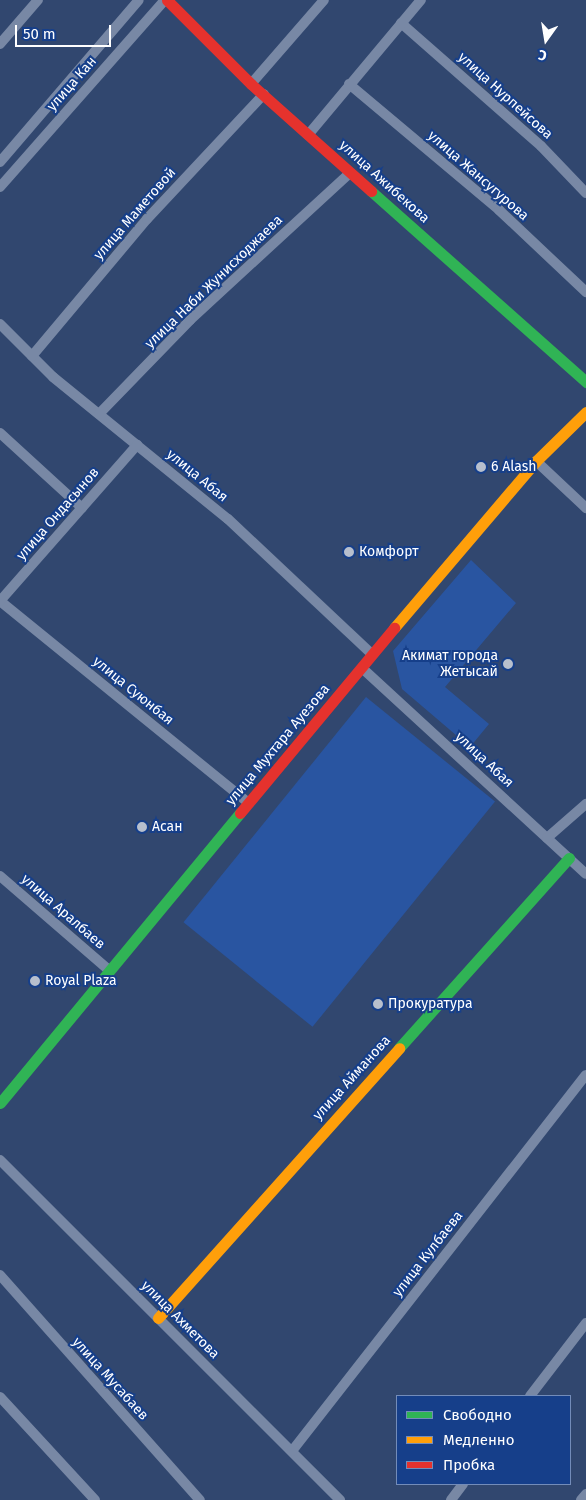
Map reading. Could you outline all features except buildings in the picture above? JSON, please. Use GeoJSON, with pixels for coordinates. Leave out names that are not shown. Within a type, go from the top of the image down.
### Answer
{"type":"FeatureCollection","features":[{"type":"Feature","properties":{"kind":"street"},"geometry":{"type":"LineString","coordinates":[[0,44],[38,0]]}},
{"type":"Feature","properties":{"kind":"street","name":"улица Кан"},"geometry":{"type":"LineString","coordinates":[[0,162],[140,0]]}},
{"type":"Feature","properties":{"kind":"street","name":"улица Кан"},"geometry":{"type":"LineString","coordinates":[[0,187],[166,0]]}},
{"type":"Feature","properties":{"kind":"street","name":"улица Ажибекова"},"geometry":{"type":"LineString","coordinates":[[166,0],[251,84],[586,382]]}},
{"type":"Feature","properties":{"kind":"street"},"geometry":{"type":"LineString","coordinates":[[251,84],[324,0]]}},
{"type":"Feature","properties":{"kind":"street"},"geometry":{"type":"LineString","coordinates":[[308,134],[348,84],[421,0]]}},
{"type":"Feature","properties":{"kind":"street","name":"улица Нурпейсова"},"geometry":{"type":"LineString","coordinates":[[402,23],[541,146],[586,193]]}},
{"type":"Feature","properties":{"kind":"street","name":"улица Жансугурова"},"geometry":{"type":"LineString","coordinates":[[348,84],[499,210],[586,292]]}},
{"type":"Feature","properties":{"kind":"street","name":"улица Маметовой"},"geometry":{"type":"LineString","coordinates":[[32,356],[147,219],[264,94]]}},
{"type":"Feature","properties":{"kind":"street","name":"улица Наби Жунисходжаева"},"geometry":{"type":"LineString","coordinates":[[99,414],[190,320],[350,173]]}},
{"type":"Feature","properties":{"kind":"street","name":"улица Абая"},"geometry":{"type":"LineString","coordinates":[[0,324],[53,377],[228,519],[372,654]]}},
{"type":"Feature","properties":{"kind":"street","name":"улица Мухтара Ауезова"},"geometry":{"type":"LineString","coordinates":[[0,1103],[372,654],[536,461],[586,412]]}},
{"type":"Feature","properties":{"kind":"street"},"geometry":{"type":"LineString","coordinates":[[0,433],[82,508]]}},
{"type":"Feature","properties":{"kind":"street","name":"улица Ондасынов"},"geometry":{"type":"LineString","coordinates":[[0,601],[136,445]]}},
{"type":"Feature","properties":{"kind":"street"},"geometry":{"type":"LineString","coordinates":[[536,461],[586,508]]}},
{"type":"Feature","properties":{"kind":"street","name":"улица Суюнбая"},"geometry":{"type":"LineString","coordinates":[[0,601],[248,803]]}},
{"type":"Feature","properties":{"kind":"street","name":"улица Абая"},"geometry":{"type":"LineString","coordinates":[[362,668],[586,874]]}},
{"type":"Feature","properties":{"kind":"street"},"geometry":{"type":"LineString","coordinates":[[547,838],[586,804]]}},
{"type":"Feature","properties":{"kind":"street","name":"улица Айманова"},"geometry":{"type":"LineString","coordinates":[[158,1318],[569,858]]}},
{"type":"Feature","properties":{"kind":"street","name":"улица Аралбаев"},"geometry":{"type":"LineString","coordinates":[[0,876],[109,970]]}},
{"type":"Feature","properties":{"kind":"street","name":"улица Кулбаева"},"geometry":{"type":"LineString","coordinates":[[292,1451],[586,1075]]}},
{"type":"Feature","properties":{"kind":"street","name":"улица Ахметова"},"geometry":{"type":"LineString","coordinates":[[0,1160],[340,1500]]}},
{"type":"Feature","properties":{"kind":"street","name":"улица Мусабаев"},"geometry":{"type":"LineString","coordinates":[[0,1275],[200,1500]]}},
{"type":"Feature","properties":{"kind":"street"},"geometry":{"type":"LineString","coordinates":[[531,1395],[586,1323]]}},
{"type":"Feature","properties":{"kind":"street"},"geometry":{"type":"LineString","coordinates":[[0,1397],[94,1500]]}},
{"type":"Feature","properties":{"kind":"street"},"geometry":{"type":"LineString","coordinates":[[451,1500],[462,1485]]}},
{"type":"Feature","properties":{"kind":"street"},"geometry":{"type":"LineString","coordinates":[[581,1500],[586,1494]]}},
{"type":"Feature","properties":{"kind":"shaded area"},"geometry":{"type":"Polygon","coordinates":[[[471,560],[516,603],[445,687],[489,724],[470,747],[402,689],[393,651],[471,560]]]}},
{"type":"Feature","properties":{"kind":"shaded area"},"geometry":{"type":"Polygon","coordinates":[[[366,697],[495,801],[313,1027],[183,922],[366,697]]]}},
{"type":"Feature","properties":{"kind":"traffic: fast"},"geometry":{"type":"LineString","coordinates":[[371,191],[586,382]]}},
{"type":"Feature","properties":{"kind":"traffic: fast"},"geometry":{"type":"LineString","coordinates":[[0,1103],[240,813]]}},
{"type":"Feature","properties":{"kind":"traffic: fast"},"geometry":{"type":"LineString","coordinates":[[399,1048],[569,858]]}},
{"type":"Feature","properties":{"kind":"traffic: slow"},"geometry":{"type":"LineString","coordinates":[[394,628],[536,461],[586,412]]}},
{"type":"Feature","properties":{"kind":"traffic: slow"},"geometry":{"type":"LineString","coordinates":[[158,1318],[399,1048]]}},
{"type":"Feature","properties":{"kind":"traffic: jam"},"geometry":{"type":"LineString","coordinates":[[167,0],[251,84],[371,191]]}},
{"type":"Feature","properties":{"kind":"traffic: jam"},"geometry":{"type":"LineString","coordinates":[[240,813],[394,628]]}},
{"type":"Feature","properties":{"kind":"place","name":"6 Alash"},"geometry":{"type":"Point","coordinates":[481,467]}},
{"type":"Feature","properties":{"kind":"place","name":"Комфорт"},"geometry":{"type":"Point","coordinates":[349,552]}},
{"type":"Feature","properties":{"kind":"place","name":"Акимат города Жетысай"},"geometry":{"type":"Point","coordinates":[508,664]}},
{"type":"Feature","properties":{"kind":"place","name":"Асан"},"geometry":{"type":"Point","coordinates":[142,827]}},
{"type":"Feature","properties":{"kind":"place","name":"Royal Plaza"},"geometry":{"type":"Point","coordinates":[35,981]}},
{"type":"Feature","properties":{"kind":"place","name":"Прокуратура"},"geometry":{"type":"Point","coordinates":[378,1004]}}]}
